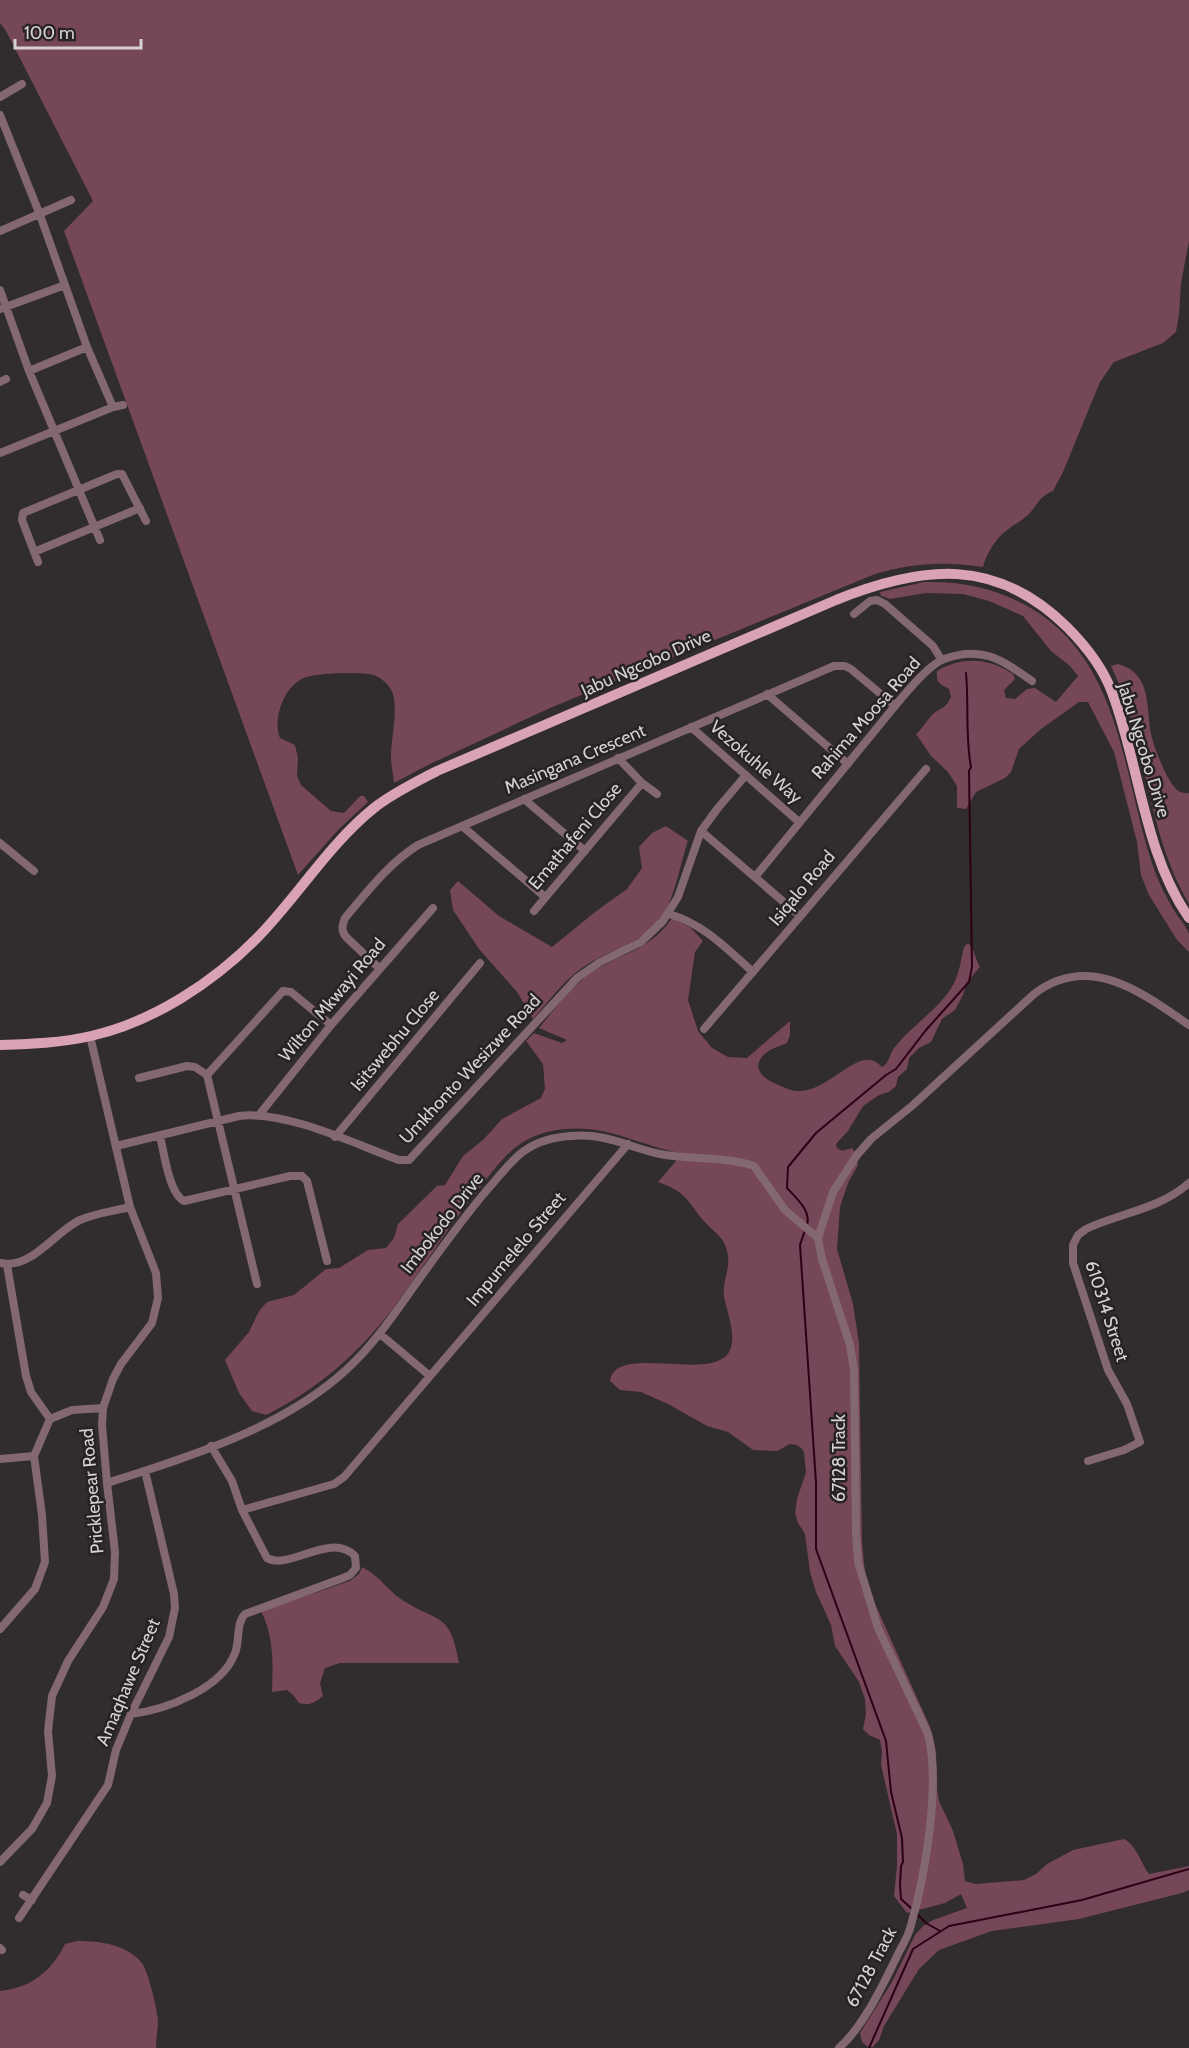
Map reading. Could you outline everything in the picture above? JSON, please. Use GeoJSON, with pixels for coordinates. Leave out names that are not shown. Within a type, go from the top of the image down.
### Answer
{"type":"FeatureCollection","features":[{"type":"Feature","properties":{"kind":"main road","name":"Jabu Ngcobo Drive"},"geometry":{"type":"LineString","coordinates":[[0,1046],[90,1036],[113,1030],[164,1007],[213,976],[259,936],[351,830],[375,808],[406,787],[437,771],[836,600],[875,585],[915,575],[950,574],[985,577],[1006,585],[1054,614],[1078,638],[1092,656],[1113,692],[1155,846],[1173,892],[1189,918]]}},
{"type":"Feature","properties":{"kind":"street"},"geometry":{"type":"LineString","coordinates":[[0,97],[22,84]]}},
{"type":"Feature","properties":{"kind":"street"},"geometry":{"type":"LineString","coordinates":[[0,115],[40,215],[87,347],[113,407]]}},
{"type":"Feature","properties":{"kind":"street"},"geometry":{"type":"LineString","coordinates":[[0,231],[71,200]]}},
{"type":"Feature","properties":{"kind":"street"},"geometry":{"type":"LineString","coordinates":[[3,308],[65,285]]}},
{"type":"Feature","properties":{"kind":"street"},"geometry":{"type":"LineString","coordinates":[[0,290],[3,308],[100,540]]}},
{"type":"Feature","properties":{"kind":"street"},"geometry":{"type":"LineString","coordinates":[[29,371],[87,347]]}},
{"type":"Feature","properties":{"kind":"street"},"geometry":{"type":"LineString","coordinates":[[0,453],[123,405]]}},
{"type":"Feature","properties":{"kind":"street"},"geometry":{"type":"LineString","coordinates":[[38,562],[22,520],[23,513],[77,489],[120,473],[124,476],[146,520]]}},
{"type":"Feature","properties":{"kind":"street"},"geometry":{"type":"LineString","coordinates":[[34,552],[140,508]]}},
{"type":"Feature","properties":{"kind":"street"},"geometry":{"type":"LineString","coordinates":[[854,614],[870,601],[880,602],[928,642],[941,659]]}},
{"type":"Feature","properties":{"kind":"street","name":"Rahima Moosa Road"},"geometry":{"type":"LineString","coordinates":[[755,877],[895,706],[941,659],[965,654],[992,656],[1003,660],[1032,681]]}},
{"type":"Feature","properties":{"kind":"street","name":"Masingana Crescent"},"geometry":{"type":"LineString","coordinates":[[380,969],[346,938],[342,927],[345,918],[384,871],[418,845],[820,671],[839,665],[851,669],[895,706]]}},
{"type":"Feature","properties":{"kind":"street"},"geometry":{"type":"LineString","coordinates":[[767,694],[848,764]]}},
{"type":"Feature","properties":{"kind":"street","name":"Vezokuhle Way"},"geometry":{"type":"LineString","coordinates":[[691,727],[799,822]]}},
{"type":"Feature","properties":{"kind":"street","name":"Emathafeni Close"},"geometry":{"type":"LineString","coordinates":[[618,759],[642,783],[657,794]]}},
{"type":"Feature","properties":{"kind":"street","name":"Isiqalo Road"},"geometry":{"type":"LineString","coordinates":[[704,1029],[926,769]]}},
{"type":"Feature","properties":{"kind":"street","name":"Umkhonto Wesizwe Road"},"geometry":{"type":"LineString","coordinates":[[116,1146],[239,1116],[259,1115],[294,1122],[399,1160],[409,1160],[577,978],[600,962],[646,938],[669,914],[682,886],[701,831],[746,776]]}},
{"type":"Feature","properties":{"kind":"street","name":"Emathafeni Close"},"geometry":{"type":"LineString","coordinates":[[534,911],[642,783]]}},
{"type":"Feature","properties":{"kind":"street"},"geometry":{"type":"LineString","coordinates":[[524,799],[585,852]]}},
{"type":"Feature","properties":{"kind":"street"},"geometry":{"type":"LineString","coordinates":[[462,826],[545,897]]}},
{"type":"Feature","properties":{"kind":"street"},"geometry":{"type":"LineString","coordinates":[[701,831],[800,916]]}},
{"type":"Feature","properties":{"kind":"street"},"geometry":{"type":"LineString","coordinates":[[0,843],[34,871]]}},
{"type":"Feature","properties":{"kind":"street","name":"Wilton Mkwayi Road"},"geometry":{"type":"LineString","coordinates":[[259,1115],[331,1025],[433,908]]}},
{"type":"Feature","properties":{"kind":"street"},"geometry":{"type":"LineString","coordinates":[[669,914],[698,925],[753,972]]}},
{"type":"Feature","properties":{"kind":"street","name":"Isitswebhu Close"},"geometry":{"type":"LineString","coordinates":[[335,1137],[480,963]]}},
{"type":"Feature","properties":{"kind":"street"},"geometry":{"type":"LineString","coordinates":[[818,1238],[833,1192],[857,1155],[871,1139],[913,1105],[1044,987],[1072,976],[1100,977],[1150,999],[1189,1025]]}},
{"type":"Feature","properties":{"kind":"street"},"geometry":{"type":"LineString","coordinates":[[207,1075],[283,991],[291,992],[331,1025]]}},
{"type":"Feature","properties":{"kind":"street","name":"Pricklepear Road"},"geometry":{"type":"LineString","coordinates":[[0,1862],[32,1829],[47,1803],[51,1776],[48,1731],[52,1696],[68,1661],[103,1607],[114,1579],[115,1552],[102,1425],[103,1408],[121,1364],[152,1323],[158,1298],[156,1273],[130,1207],[90,1036]]}},
{"type":"Feature","properties":{"kind":"street"},"geometry":{"type":"LineString","coordinates":[[139,1078],[187,1066],[195,1067],[207,1075],[257,1284]]}},
{"type":"Feature","properties":{"kind":"street"},"geometry":{"type":"LineString","coordinates":[[160,1136],[173,1189],[178,1198],[188,1201],[290,1176],[302,1176],[307,1181],[327,1261]]}},
{"type":"Feature","properties":{"kind":"street","name":"Imbokodo Drive"},"geometry":{"type":"LineString","coordinates":[[107,1483],[211,1446],[276,1418],[317,1394],[345,1371],[380,1334],[468,1213],[513,1160],[526,1149],[542,1141],[572,1136],[611,1138],[658,1154],[730,1160],[754,1166],[785,1210],[818,1238]]}},
{"type":"Feature","properties":{"kind":"street","name":"Impumelelo Street"},"geometry":{"type":"LineString","coordinates":[[242,1510],[340,1481],[628,1144]]}},
{"type":"Feature","properties":{"kind":"street","name":"610314 Street"},"geometry":{"type":"LineString","coordinates":[[1088,1461],[1124,1450],[1140,1442],[1127,1404],[1111,1377],[1104,1359],[1073,1263],[1073,1245],[1078,1235],[1086,1229],[1160,1202],[1179,1192],[1189,1183]]}},
{"type":"Feature","properties":{"kind":"street"},"geometry":{"type":"LineString","coordinates":[[50,1419],[31,1392],[26,1376],[4,1264],[32,1256],[80,1220],[130,1207]]}},
{"type":"Feature","properties":{"kind":"street","name":"67128 Track"},"geometry":{"type":"LineString","coordinates":[[818,1238],[822,1259],[850,1345],[854,1370],[858,1562],[878,1628],[923,1720],[932,1748],[931,1811],[927,1847],[911,1927],[864,2017],[839,2048]]}},
{"type":"Feature","properties":{"kind":"street"},"geometry":{"type":"LineString","coordinates":[[380,1334],[430,1376]]}},
{"type":"Feature","properties":{"kind":"street"},"geometry":{"type":"LineString","coordinates":[[0,1629],[35,1588],[45,1562],[42,1515],[34,1456],[50,1419],[72,1410],[103,1408]]}},
{"type":"Feature","properties":{"kind":"street"},"geometry":{"type":"LineString","coordinates":[[131,1714],[150,1712],[195,1694],[213,1682],[227,1668],[234,1656],[240,1619],[245,1614],[343,1578],[354,1571],[357,1564],[355,1556],[341,1548],[323,1549],[280,1561],[271,1561],[264,1555],[242,1510],[232,1481],[211,1446]]}},
{"type":"Feature","properties":{"kind":"street"},"geometry":{"type":"LineString","coordinates":[[0,1459],[34,1456]]}},
{"type":"Feature","properties":{"kind":"street","name":"Amaqhawe Street"},"geometry":{"type":"LineString","coordinates":[[20,1918],[108,1785],[116,1749],[169,1637],[175,1608],[171,1579],[144,1471]]}},
{"type":"Feature","properties":{"kind":"street"},"geometry":{"type":"LineString","coordinates":[[23,1895],[32,1900]]}},
{"type":"Feature","properties":{"kind":"shaded area"},"geometry":{"type":"Polygon","coordinates":[[[0,0],[1189,0],[1189,241],[1181,283],[1176,332],[1163,343],[1114,362],[1100,382],[1053,491],[1042,498],[1029,514],[998,538],[983,567],[928,564],[902,567],[875,574],[550,708],[394,783],[391,756],[394,702],[388,685],[378,677],[363,673],[321,674],[299,681],[292,686],[282,702],[278,730],[280,738],[295,745],[298,758],[297,776],[301,785],[331,811],[344,813],[360,796],[364,796],[368,802],[339,829],[298,875],[64,231],[93,201],[0,23],[0,0]]]}},
{"type":"Feature","properties":{"kind":"shaded area"},"geometry":{"type":"Polygon","coordinates":[[[924,582],[965,584],[991,590],[1017,600],[1059,629],[1082,655],[1099,685],[1113,718],[1152,863],[1159,882],[1189,934],[1189,952],[1177,940],[1149,895],[1141,875],[1137,842],[1114,752],[1088,702],[1079,702],[1041,729],[1019,749],[1011,772],[1005,778],[976,792],[966,809],[957,808],[957,786],[948,772],[931,756],[916,734],[933,714],[945,706],[951,697],[949,689],[938,680],[937,671],[966,661],[985,662],[1013,674],[1015,679],[1004,690],[1006,698],[1015,699],[1027,689],[1035,688],[1056,702],[1078,676],[1070,666],[1051,651],[1023,616],[989,601],[963,594],[926,593],[890,599],[881,596],[880,592],[924,582]]]}},
{"type":"Feature","properties":{"kind":"shaded area"},"geometry":{"type":"Polygon","coordinates":[[[1118,664],[1129,668],[1142,683],[1151,734],[1162,766],[1175,788],[1180,792],[1189,793],[1189,904],[1175,876],[1155,817],[1132,725],[1111,666],[1118,664]]]}},
{"type":"Feature","properties":{"kind":"shaded area"},"geometry":{"type":"Polygon","coordinates":[[[666,826],[688,841],[664,914],[643,936],[580,969],[533,1019],[517,992],[479,949],[453,910],[450,890],[458,881],[499,916],[552,947],[627,889],[642,868],[639,847],[652,833],[666,826]]]}},
{"type":"Feature","properties":{"kind":"shaded area"},"geometry":{"type":"Polygon","coordinates":[[[672,918],[691,928],[703,941],[695,952],[688,1000],[698,1031],[712,1048],[728,1057],[747,1058],[790,1021],[790,1035],[787,1043],[766,1053],[761,1057],[758,1066],[761,1074],[769,1080],[796,1091],[817,1086],[863,1060],[872,1060],[882,1067],[885,1065],[892,1050],[949,992],[958,974],[964,947],[968,943],[972,949],[980,967],[967,982],[955,1010],[942,1019],[931,1042],[919,1048],[909,1058],[907,1069],[898,1077],[896,1086],[863,1106],[848,1131],[836,1144],[837,1148],[842,1151],[852,1148],[858,1165],[848,1183],[840,1207],[837,1249],[853,1304],[859,1343],[862,1542],[865,1573],[876,1606],[930,1727],[936,1751],[939,1801],[953,1831],[963,1864],[965,1881],[975,1884],[1024,1880],[1073,1850],[1124,1839],[1136,1850],[1149,1874],[1189,1866],[1189,1890],[1182,1893],[1079,1919],[992,1931],[939,1950],[919,1969],[873,2047],[868,2047],[862,2042],[860,2033],[892,1982],[915,1935],[933,1920],[967,1908],[961,1894],[945,1903],[907,1913],[894,1896],[897,1834],[881,1765],[880,1740],[863,1729],[866,1714],[865,1699],[859,1682],[835,1646],[831,1625],[810,1572],[805,1534],[795,1513],[806,1472],[802,1449],[790,1444],[777,1451],[753,1450],[728,1432],[707,1426],[641,1392],[620,1390],[610,1381],[616,1370],[627,1365],[716,1362],[727,1355],[730,1349],[732,1334],[724,1297],[728,1261],[725,1244],[684,1196],[658,1182],[680,1153],[603,1131],[587,1129],[545,1132],[532,1137],[515,1148],[496,1167],[378,1327],[350,1357],[319,1383],[266,1415],[252,1411],[239,1393],[225,1360],[249,1332],[259,1311],[267,1302],[294,1295],[326,1269],[339,1268],[368,1250],[386,1248],[394,1238],[398,1224],[437,1186],[445,1185],[463,1156],[484,1139],[502,1119],[541,1098],[545,1089],[543,1064],[526,1041],[534,1033],[562,1043],[567,1040],[539,1028],[583,979],[602,966],[644,945],[654,938],[672,918]]]}},
{"type":"Feature","properties":{"kind":"shaded area"},"geometry":{"type":"Polygon","coordinates":[[[362,1567],[401,1599],[440,1620],[451,1634],[459,1663],[340,1663],[325,1668],[320,1683],[323,1696],[312,1703],[299,1703],[287,1690],[272,1692],[270,1640],[261,1611],[350,1581],[359,1574],[362,1567]]]}},
{"type":"Feature","properties":{"kind":"shaded area"},"geometry":{"type":"Polygon","coordinates":[[[77,1941],[120,1947],[135,1956],[144,1966],[157,2015],[156,2048],[0,2048],[0,1991],[31,1982],[47,1970],[65,1944],[77,1941]]]}},
{"type":"Feature","properties":{"kind":"waterway"},"geometry":{"type":"LineString","coordinates":[[807,1225],[805,1209],[787,1188],[788,1167],[816,1133],[896,1069],[926,1030],[969,982],[972,967],[969,771],[971,767],[966,673]]}},
{"type":"Feature","properties":{"kind":"waterway"},"geometry":{"type":"LineString","coordinates":[[805,1230],[800,1245],[816,1483],[816,1549],[886,1741],[891,1792],[902,1838],[901,1899],[912,1909]]}},
{"type":"Feature","properties":{"kind":"waterway"},"geometry":{"type":"LineString","coordinates":[[869,2048],[913,1949],[949,1926],[1082,1900],[1189,1869]]}},
{"type":"Feature","properties":{"kind":"waterway"},"geometry":{"type":"LineString","coordinates":[[916,1913],[926,1923],[940,1931]]}}]}
